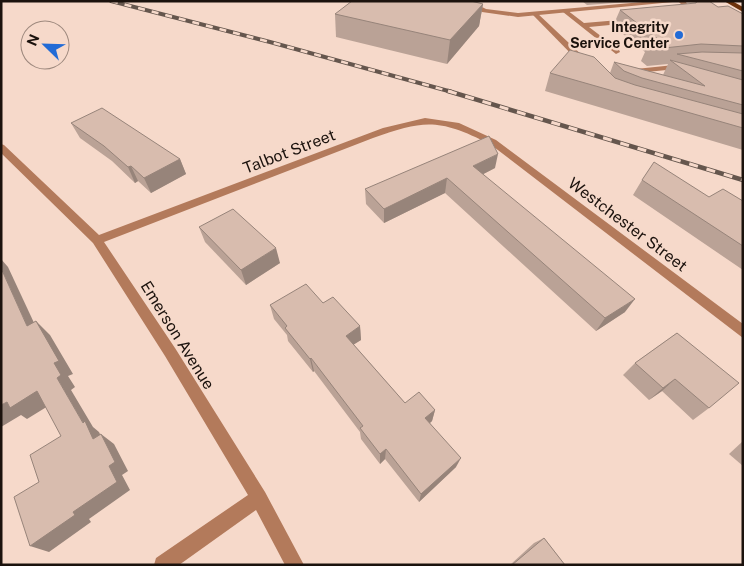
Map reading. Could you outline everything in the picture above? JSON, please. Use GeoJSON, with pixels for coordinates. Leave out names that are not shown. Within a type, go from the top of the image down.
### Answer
{"type":"FeatureCollection","features":[{"type":"Feature","properties":{"kind":"main road"},"geometry":{"type":"LineString","coordinates":[[727,1],[743,10]]}},
{"type":"Feature","properties":{"kind":"street"},"geometry":{"type":"LineString","coordinates":[[464,1],[484,11],[495,13],[534,13],[681,1],[688,8],[688,13],[686,16],[676,17]]}},
{"type":"Feature","properties":{"kind":"street"},"geometry":{"type":"LineString","coordinates":[[565,11],[616,52]]}},
{"type":"Feature","properties":{"kind":"street"},"geometry":{"type":"LineString","coordinates":[[534,13],[592,70]]}},
{"type":"Feature","properties":{"kind":"street"},"geometry":{"type":"LineString","coordinates":[[584,26],[639,20]]}},
{"type":"Feature","properties":{"kind":"street"},"geometry":{"type":"LineString","coordinates":[[616,73],[692,65]]}},
{"type":"Feature","properties":{"kind":"street"},"geometry":{"type":"LineString","coordinates":[[645,70],[672,77]]}},
{"type":"Feature","properties":{"kind":"street","name":"Talbot Street"},"geometry":{"type":"LineString","coordinates":[[96,240],[415,121],[439,121],[465,128],[493,142]]}},
{"type":"Feature","properties":{"kind":"street","name":"Westchester Street"},"geometry":{"type":"LineString","coordinates":[[493,142],[743,332]]}},
{"type":"Feature","properties":{"kind":"street","name":"Emerson Avenue"},"geometry":{"type":"LineString","coordinates":[[1,147],[96,240],[170,352],[259,498],[295,565]]}},
{"type":"Feature","properties":{"kind":"street"},"geometry":{"type":"LineString","coordinates":[[163,565],[259,498]]}},
{"type":"Feature","properties":{"kind":"building"},"geometry":{"type":"Polygon","coordinates":[[[352,1],[471,1],[483,4],[450,40],[335,14],[352,1]]]}},
{"type":"Feature","properties":{"kind":"building"},"geometry":{"type":"Polygon","coordinates":[[[697,1],[709,1],[718,7],[728,6],[743,14],[743,46],[701,44],[655,49],[649,44],[663,43],[620,10],[696,3],[697,1]]]}},
{"type":"Feature","properties":{"kind":"building"},"geometry":{"type":"Polygon","coordinates":[[[570,50],[594,57],[615,78],[743,114],[743,128],[550,73],[570,50]]]}},
{"type":"Feature","properties":{"kind":"building"},"geometry":{"type":"Polygon","coordinates":[[[702,52],[743,53],[743,71],[677,54],[702,52]]]}},
{"type":"Feature","properties":{"kind":"building"},"geometry":{"type":"Polygon","coordinates":[[[670,60],[743,80],[743,105],[642,78],[624,71],[614,62],[705,86],[670,60]]]}},
{"type":"Feature","properties":{"kind":"building"},"geometry":{"type":"Polygon","coordinates":[[[102,108],[180,159],[144,178],[131,166],[128,167],[104,146],[71,123],[102,108]]]}},
{"type":"Feature","properties":{"kind":"building"},"geometry":{"type":"Polygon","coordinates":[[[489,136],[498,154],[473,166],[635,299],[605,318],[447,178],[384,209],[365,189],[489,136]]]}},
{"type":"Feature","properties":{"kind":"building"},"geometry":{"type":"Polygon","coordinates":[[[654,162],[709,197],[723,189],[743,201],[743,246],[642,180],[654,162]]]}},
{"type":"Feature","properties":{"kind":"building"},"geometry":{"type":"Polygon","coordinates":[[[233,209],[276,248],[241,270],[199,227],[233,209]]]}},
{"type":"Feature","properties":{"kind":"building"},"geometry":{"type":"Polygon","coordinates":[[[1,268],[27,326],[36,321],[59,361],[54,363],[61,375],[57,378],[83,423],[85,421],[93,439],[101,434],[115,462],[109,466],[117,482],[73,512],[75,515],[30,546],[14,497],[39,482],[30,455],[61,436],[37,391],[10,408],[7,402],[1,405],[1,268]]]}},
{"type":"Feature","properties":{"kind":"building"},"geometry":{"type":"Polygon","coordinates":[[[306,284],[323,303],[333,297],[360,326],[346,336],[405,403],[419,392],[435,410],[425,418],[461,458],[421,494],[386,449],[380,454],[360,428],[363,426],[311,358],[285,328],[287,326],[270,305],[306,284]]]}},
{"type":"Feature","properties":{"kind":"building"},"geometry":{"type":"Polygon","coordinates":[[[677,333],[739,383],[709,408],[675,379],[663,388],[635,363],[677,333]]]}},
{"type":"Feature","properties":{"kind":"building"},"geometry":{"type":"Polygon","coordinates":[[[544,538],[565,565],[512,565],[544,538]]]}},
{"type":"Feature","properties":{"kind":"railway"},"geometry":{"type":"LineString","coordinates":[[111,1],[452,92]]}},
{"type":"Feature","properties":{"kind":"railway"},"geometry":{"type":"LineString","coordinates":[[448,91],[743,180]]}},
{"type":"Feature","properties":{"kind":"place","name":"Integrity Service Center"},"geometry":{"type":"Point","coordinates":[679,35]}}]}
